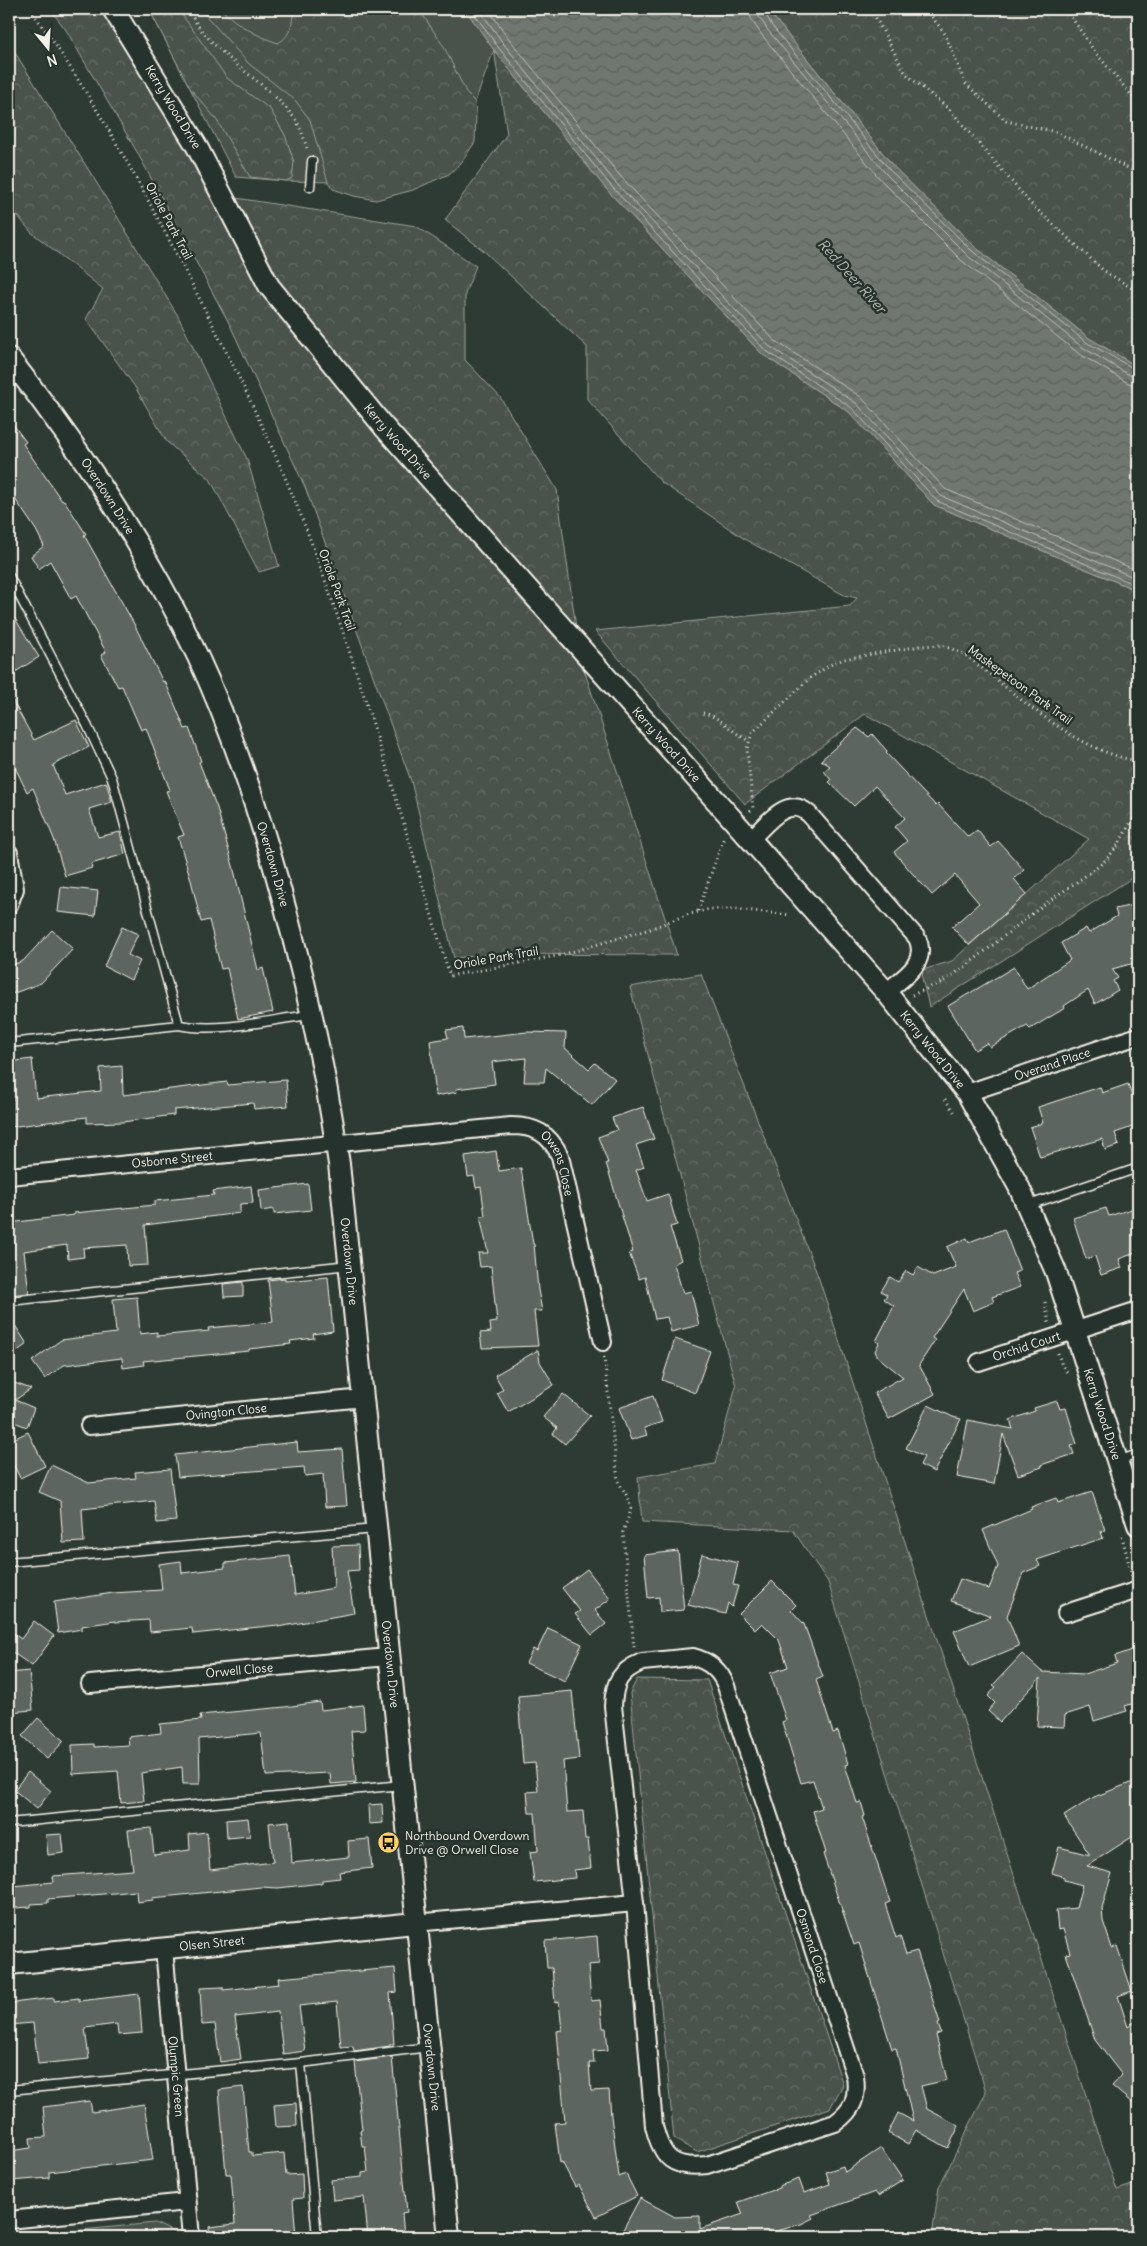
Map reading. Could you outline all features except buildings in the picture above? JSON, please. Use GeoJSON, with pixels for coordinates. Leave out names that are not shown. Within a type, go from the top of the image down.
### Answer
{"type":"FeatureCollection","features":[{"type":"Feature","properties":{"kind":"street","name":"Kerry Wood Drive"},"geometry":{"type":"LineString","coordinates":[[112,9],[196,145],[269,286],[384,427],[891,998],[967,1093],[1028,1205],[1056,1272],[1138,1525]]}},
{"type":"Feature","properties":{"kind":"street","name":"Overdown Drive"},"geometry":{"type":"LineString","coordinates":[[9,358],[47,407],[106,490],[153,570],[198,657],[234,746],[268,844],[312,1014],[336,1143],[449,2237]]}},
{"type":"Feature","properties":{"kind":"street"},"geometry":{"type":"LineString","coordinates":[[751,839],[784,808],[798,807],[809,814],[917,938],[920,944],[920,955],[915,967],[891,998]]}},
{"type":"Feature","properties":{"kind":"street"},"geometry":{"type":"LineString","coordinates":[[9,853],[15,888],[9,905]]}},
{"type":"Feature","properties":{"kind":"street","name":"Overand Place"},"geometry":{"type":"LineString","coordinates":[[967,1093],[1138,1036]]}},
{"type":"Feature","properties":{"kind":"street","name":"Owens Close"},"geometry":{"type":"LineString","coordinates":[[336,1143],[511,1126],[530,1127],[548,1136],[560,1156],[603,1342]]}},
{"type":"Feature","properties":{"kind":"street","name":"Osborne Street"},"geometry":{"type":"LineString","coordinates":[[9,1176],[336,1143]]}},
{"type":"Feature","properties":{"kind":"street","name":"Orchid Court"},"geometry":{"type":"LineString","coordinates":[[979,1362],[1138,1310]]}},
{"type":"Feature","properties":{"kind":"street","name":"Ovington Close"},"geometry":{"type":"LineString","coordinates":[[89,1426],[363,1398]]}},
{"type":"Feature","properties":{"kind":"street"},"geometry":{"type":"LineString","coordinates":[[1066,1613],[1138,1590]]}},
{"type":"Feature","properties":{"kind":"street","name":"Osmond Close"},"geometry":{"type":"LineString","coordinates":[[693,1656],[703,1659],[723,1679],[854,2076],[855,2098],[851,2109],[844,2117],[835,2123],[707,2165],[690,2167],[669,2159],[662,2150],[654,2126],[635,1903],[613,1706],[616,1684],[620,1677],[636,1664],[693,1656]]}},
{"type":"Feature","properties":{"kind":"street","name":"Orwell Close"},"geometry":{"type":"LineString","coordinates":[[90,1684],[388,1657]]}},
{"type":"Feature","properties":{"kind":"street"},"geometry":{"type":"LineString","coordinates":[[416,1923],[635,1903]]}},
{"type":"Feature","properties":{"kind":"street","name":"Olsen Street"},"geometry":{"type":"LineString","coordinates":[[9,1964],[416,1923]]}},
{"type":"Feature","properties":{"kind":"street","name":"Olympic Green"},"geometry":{"type":"LineString","coordinates":[[164,1949],[191,2237]]}},
{"type":"Feature","properties":{"kind":"street"},"geometry":{"type":"LineString","coordinates":[[9,2220],[187,2202]]}},
{"type":"Feature","properties":{"kind":"lane"},"geometry":{"type":"LineString","coordinates":[[310,187],[312,161]]}},
{"type":"Feature","properties":{"kind":"lane"},"geometry":{"type":"LineString","coordinates":[[9,576],[87,724],[112,778],[180,1025]]}},
{"type":"Feature","properties":{"kind":"lane"},"geometry":{"type":"LineString","coordinates":[[9,1042],[180,1025],[196,1028],[312,1014]]}},
{"type":"Feature","properties":{"kind":"lane"},"geometry":{"type":"LineString","coordinates":[[1028,1205],[1138,1168]]}},
{"type":"Feature","properties":{"kind":"lane"},"geometry":{"type":"LineString","coordinates":[[9,1302],[349,1265]]}},
{"type":"Feature","properties":{"kind":"lane"},"geometry":{"type":"LineString","coordinates":[[1118,1460],[1138,1454]]}},
{"type":"Feature","properties":{"kind":"lane"},"geometry":{"type":"LineString","coordinates":[[9,1562],[376,1529]]}},
{"type":"Feature","properties":{"kind":"lane"},"geometry":{"type":"LineString","coordinates":[[9,1823],[402,1785]]}},
{"type":"Feature","properties":{"kind":"lane"},"geometry":{"type":"LineString","coordinates":[[9,2090],[301,2063],[430,2047]]}},
{"type":"Feature","properties":{"kind":"lane"},"geometry":{"type":"LineString","coordinates":[[301,2063],[317,2237]]}},
{"type":"Feature","properties":{"kind":"path","name":"Oriole Park Trail"},"geometry":{"type":"LineString","coordinates":[[30,9],[93,105],[144,191],[236,370],[277,462],[314,551],[348,644],[450,976],[561,955],[650,929],[698,911]]}},
{"type":"Feature","properties":{"kind":"path"},"geometry":{"type":"LineString","coordinates":[[188,9],[198,24],[226,56],[282,104],[295,119],[302,131],[312,161]]}},
{"type":"Feature","properties":{"kind":"path"},"geometry":{"type":"LineString","coordinates":[[871,9],[906,74],[950,110],[1031,204],[1103,270],[1138,292]]}},
{"type":"Feature","properties":{"kind":"path"},"geometry":{"type":"LineString","coordinates":[[926,9],[945,34],[965,83],[1006,121],[1056,132],[1138,173]]}},
{"type":"Feature","properties":{"kind":"path"},"geometry":{"type":"LineString","coordinates":[[1066,9],[1095,52],[1138,103]]}},
{"type":"Feature","properties":{"kind":"path","name":"Maskepetoon Park Trail"},"geometry":{"type":"LineString","coordinates":[[749,741],[752,733],[797,690],[810,678],[830,665],[858,656],[920,646],[942,645],[964,654],[1032,707],[1087,743],[1113,755],[1138,761]]}},
{"type":"Feature","properties":{"kind":"path"},"geometry":{"type":"LineString","coordinates":[[703,713],[712,714],[733,733],[749,741],[747,749],[753,808]]}},
{"type":"Feature","properties":{"kind":"path"},"geometry":{"type":"LineString","coordinates":[[891,998],[942,982],[965,967],[1042,906],[1095,869],[1106,860],[1118,845],[1138,810]]}},
{"type":"Feature","properties":{"kind":"path"},"geometry":{"type":"LineString","coordinates":[[729,844],[723,838],[698,911],[735,909],[791,915]]}},
{"type":"Feature","properties":{"kind":"path"},"geometry":{"type":"LineString","coordinates":[[785,908],[798,923]]}},
{"type":"Feature","properties":{"kind":"path"},"geometry":{"type":"LineString","coordinates":[[941,1092],[958,1118]]}},
{"type":"Feature","properties":{"kind":"path"},"geometry":{"type":"LineString","coordinates":[[1044,1298],[1045,1311]]}},
{"type":"Feature","properties":{"kind":"path"},"geometry":{"type":"LineString","coordinates":[[603,1342],[618,1481],[627,1496],[631,1510],[623,1532],[636,1664]]}},
{"type":"Feature","properties":{"kind":"green space"},"geometry":{"type":"Polygon","coordinates":[[[50,9],[113,9],[223,196],[416,226],[476,266],[465,294],[465,360],[500,397],[557,490],[580,657],[677,955],[498,954],[454,958],[411,781],[305,487],[230,325],[137,152],[66,30],[50,9]]]}},
{"type":"Feature","properties":{"kind":"green space"},"geometry":{"type":"Polygon","coordinates":[[[149,9],[465,9],[494,50],[464,132],[385,183],[286,181],[236,177],[149,9]]]}},
{"type":"Feature","properties":{"kind":"green space"},"geometry":{"type":"Polygon","coordinates":[[[149,9],[178,9],[227,78],[270,109],[285,135],[294,162],[292,178],[286,181],[250,177],[216,119],[190,88],[149,9]]]}},
{"type":"Feature","properties":{"kind":"green space"},"geometry":{"type":"Polygon","coordinates":[[[200,9],[221,9],[248,29],[278,43],[286,37],[290,29],[293,9],[419,9],[444,47],[467,94],[475,102],[475,142],[461,163],[449,174],[413,190],[376,200],[354,196],[333,189],[328,182],[310,120],[295,100],[248,63],[200,9]]]}},
{"type":"Feature","properties":{"kind":"green space"},"geometry":{"type":"Polygon","coordinates":[[[767,9],[1138,9],[1138,367],[1089,338],[975,247],[894,167],[767,9]]]}},
{"type":"Feature","properties":{"kind":"green space"},"geometry":{"type":"Polygon","coordinates":[[[9,43],[178,316],[247,459],[279,566],[259,572],[210,479],[167,442],[135,387],[86,319],[103,289],[31,232],[9,205],[9,43]]]}},
{"type":"Feature","properties":{"kind":"green space"},"geometry":{"type":"Polygon","coordinates":[[[494,50],[607,190],[762,354],[849,412],[934,505],[1138,591],[1138,874],[929,1007],[922,978],[923,970],[952,961],[1089,839],[865,714],[745,804],[595,631],[850,606],[857,598],[844,595],[746,540],[661,482],[587,399],[587,347],[484,251],[445,220],[507,134],[494,50]]]}},
{"type":"Feature","properties":{"kind":"green space"},"geometry":{"type":"Polygon","coordinates":[[[701,974],[818,1276],[1117,2190],[1138,2183],[1138,2237],[932,2237],[939,2187],[986,2092],[828,1582],[793,1530],[642,1522],[638,1477],[715,1464],[736,1386],[630,987],[701,974]]]}},
{"type":"Feature","properties":{"kind":"green space"},"geometry":{"type":"Polygon","coordinates":[[[637,1679],[707,1680],[843,2085],[830,2108],[697,2152],[674,2139],[630,1693],[637,1679]]]}},
{"type":"Feature","properties":{"kind":"green space"},"geometry":{"type":"Polygon","coordinates":[[[155,2223],[180,2235],[180,2237],[9,2237],[155,2223]]]}},
{"type":"Feature","properties":{"kind":"water","name":"Red Deer River"},"geometry":{"type":"Polygon","coordinates":[[[465,9],[767,9],[894,167],[975,247],[1089,338],[1138,367],[1138,591],[934,505],[849,412],[762,354],[607,190],[494,50],[465,9]]]}},
{"type":"Feature","properties":{"kind":"place","name":"Northbound Overdown Drive @ Orwell Close"},"geometry":{"type":"Point","coordinates":[389,1843]}}]}
